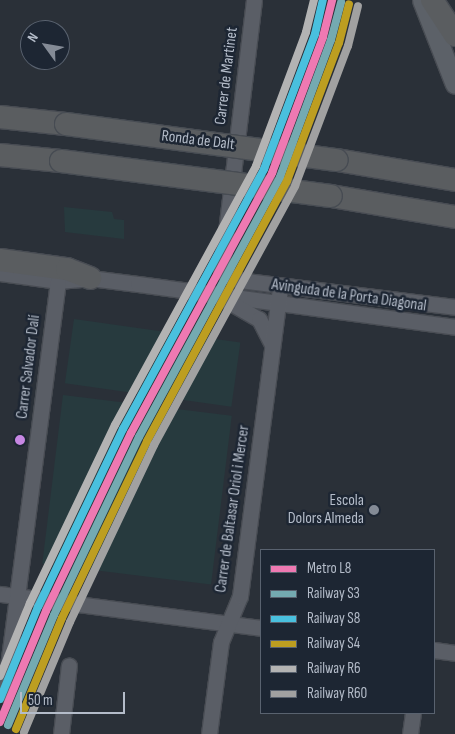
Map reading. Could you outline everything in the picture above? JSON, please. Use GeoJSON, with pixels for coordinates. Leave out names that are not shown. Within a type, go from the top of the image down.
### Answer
{"type":"FeatureCollection","features":[{"type":"Feature","properties":{"kind":"highway"},"geometry":{"type":"LineString","coordinates":[[432,0],[455,35]]}},
{"type":"Feature","properties":{"kind":"highway","name":"Ronda de Dalt"},"geometry":{"type":"LineString","coordinates":[[0,117],[338,160],[455,180]]}},
{"type":"Feature","properties":{"kind":"highway"},"geometry":{"type":"LineString","coordinates":[[0,155],[61,161],[331,196],[455,217]]}},
{"type":"Feature","properties":{"kind":"highway"},"geometry":{"type":"LineString","coordinates":[[0,260],[67,269],[90,278]]}},
{"type":"Feature","properties":{"kind":"main road"},"geometry":{"type":"LineString","coordinates":[[422,0],[455,84]]}},
{"type":"Feature","properties":{"kind":"street","name":"Carrer de Martinet"},"geometry":{"type":"LineString","coordinates":[[221,271],[254,0]]}},
{"type":"Feature","properties":{"kind":"street","name":"Avinguda de la Porta Diagonal"},"geometry":{"type":"LineString","coordinates":[[184,290],[212,285],[217,281],[221,271],[239,280],[455,307]]}},
{"type":"Feature","properties":{"kind":"street","name":"Avinguda de la Porta Diagonal"},"geometry":{"type":"LineString","coordinates":[[0,273],[58,281],[90,278],[455,327]]}},
{"type":"Feature","properties":{"kind":"street","name":"Carrer Salvador Dalí"},"geometry":{"type":"LineString","coordinates":[[0,694],[7,672],[58,281]]}},
{"type":"Feature","properties":{"kind":"street","name":"Carrer de Baltasar Oriol i Mercer"},"geometry":{"type":"LineString","coordinates":[[210,734],[222,642],[240,596],[281,286]]}},
{"type":"Feature","properties":{"kind":"street","name":"Avinguda de la Porta Diagonal"},"geometry":{"type":"LineString","coordinates":[[209,294],[256,316],[263,324],[272,346]]}},
{"type":"Feature","properties":{"kind":"street"},"geometry":{"type":"LineString","coordinates":[[0,594],[260,628]]}},
{"type":"Feature","properties":{"kind":"street"},"geometry":{"type":"LineString","coordinates":[[435,650],[455,653]]}},
{"type":"Feature","properties":{"kind":"street"},"geometry":{"type":"LineString","coordinates":[[60,734],[69,665]]}},
{"type":"Feature","properties":{"kind":"street"},"geometry":{"type":"LineString","coordinates":[[410,734],[412,714]]}},
{"type":"Feature","properties":{"kind":"green space"},"geometry":{"type":"Polygon","coordinates":[[[64,207],[112,212],[114,219],[124,220],[124,239],[65,232],[64,207]]]}},
{"type":"Feature","properties":{"kind":"green space"},"geometry":{"type":"Polygon","coordinates":[[[74,319],[240,342],[231,407],[65,383],[74,319]]]}},
{"type":"Feature","properties":{"kind":"green space"},"geometry":{"type":"Polygon","coordinates":[[[63,395],[232,416],[211,584],[42,564],[63,395]]]}},
{"type":"Feature","properties":{"kind":"metro line","name":"L8"},"geometry":{"type":"LineString","coordinates":[[0,722],[46,611],[131,433],[272,173],[323,37],[332,0]]}},
{"type":"Feature","properties":{"kind":"rail line","name":"R6"},"geometry":{"type":"LineString","coordinates":[[0,676],[30,603],[115,425],[256,166],[306,32],[314,0]]}},
{"type":"Feature","properties":{"kind":"rail line","name":"S8"},"geometry":{"type":"LineString","coordinates":[[0,699],[38,607],[123,429],[264,169],[315,34],[323,0]]}},
{"type":"Feature","properties":{"kind":"rail line","name":"S3"},"geometry":{"type":"LineString","coordinates":[[8,725],[54,615],[139,437],[280,177],[331,40],[341,2]]}},
{"type":"Feature","properties":{"kind":"rail line","name":"S4"},"geometry":{"type":"LineString","coordinates":[[16,729],[62,618],[147,441],[287,181],[339,43],[349,4]]}},
{"type":"Feature","properties":{"kind":"rail line","name":"R60"},"geometry":{"type":"LineString","coordinates":[[24,732],[70,622],[154,445],[295,186],[348,46],[358,6]]}},
{"type":"Feature","properties":{"kind":"place","name":"Escola Dolors Almeda"},"geometry":{"type":"Point","coordinates":[374,510]}}]}
